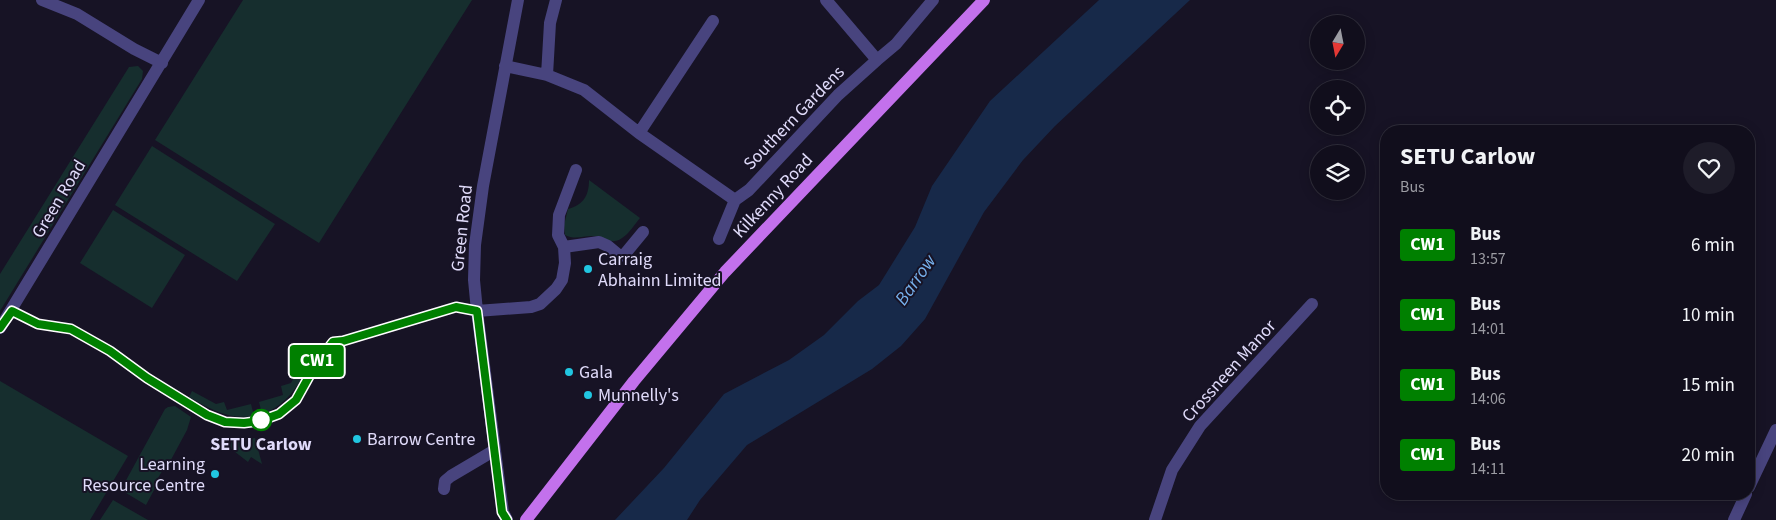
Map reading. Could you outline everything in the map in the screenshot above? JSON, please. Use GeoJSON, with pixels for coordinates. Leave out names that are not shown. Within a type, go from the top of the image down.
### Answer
{"type":"FeatureCollection","features":[{"type":"Feature","properties":{"kind":"main road","name":"Kilkenny Road"},"geometry":{"type":"LineString","coordinates":[[526,520],[634,381],[725,272],[984,0]]}},
{"type":"Feature","properties":{"kind":"street"},"geometry":{"type":"LineString","coordinates":[[42,0],[77,14],[162,63]]}},
{"type":"Feature","properties":{"kind":"street","name":"Green Road"},"geometry":{"type":"LineString","coordinates":[[0,328],[199,0]]}},
{"type":"Feature","properties":{"kind":"street","name":"Green Road"},"geometry":{"type":"LineString","coordinates":[[506,520],[502,512],[474,280],[475,245],[483,186],[518,0]]}},
{"type":"Feature","properties":{"kind":"street"},"geometry":{"type":"LineString","coordinates":[[547,75],[550,23],[556,0]]}},
{"type":"Feature","properties":{"kind":"street"},"geometry":{"type":"LineString","coordinates":[[826,0],[877,60]]}},
{"type":"Feature","properties":{"kind":"street","name":"Southern Gardens"},"geometry":{"type":"LineString","coordinates":[[719,239],[735,200],[749,190],[838,96],[896,44],[933,0]]}},
{"type":"Feature","properties":{"kind":"street"},"geometry":{"type":"LineString","coordinates":[[639,133],[713,21]]}},
{"type":"Feature","properties":{"kind":"street"},"geometry":{"type":"LineString","coordinates":[[505,66],[547,75],[584,90],[639,133],[735,200]]}},
{"type":"Feature","properties":{"kind":"street"},"geometry":{"type":"LineString","coordinates":[[477,311],[531,307],[540,304],[556,289],[562,280],[565,262],[564,247],[558,235],[560,215],[576,170]]}},
{"type":"Feature","properties":{"kind":"street"},"geometry":{"type":"LineString","coordinates":[[564,247],[599,242],[608,246],[620,256],[624,255],[643,232]]}},
{"type":"Feature","properties":{"kind":"street","name":"Crossneen Manor"},"geometry":{"type":"LineString","coordinates":[[1155,520],[1172,470],[1200,426],[1312,304]]}},
{"type":"Feature","properties":{"kind":"street"},"geometry":{"type":"LineString","coordinates":[[1755,474],[1776,430]]}},
{"type":"Feature","properties":{"kind":"street"},"geometry":{"type":"LineString","coordinates":[[444,488],[445,481],[451,476],[495,450]]}},
{"type":"Feature","properties":{"kind":"street"},"geometry":{"type":"LineString","coordinates":[[1734,520],[1743,500]]}},
{"type":"Feature","properties":{"kind":"green space"},"geometry":{"type":"Polygon","coordinates":[[[243,0],[472,0],[319,243],[155,140],[243,0]]]}},
{"type":"Feature","properties":{"kind":"green space"},"geometry":{"type":"Polygon","coordinates":[[[138,66],[143,71],[142,79],[0,311],[0,274],[129,67],[138,66]]]}},
{"type":"Feature","properties":{"kind":"green space"},"geometry":{"type":"Polygon","coordinates":[[[152,146],[275,224],[237,281],[115,205],[152,146]]]}},
{"type":"Feature","properties":{"kind":"green space"},"geometry":{"type":"Polygon","coordinates":[[[589,180],[640,218],[624,237],[611,241],[595,236],[575,238],[565,235],[564,225],[568,209],[578,205],[584,199],[588,191],[589,180]]]}},
{"type":"Feature","properties":{"kind":"green space"},"geometry":{"type":"Polygon","coordinates":[[[113,210],[185,255],[152,308],[80,263],[113,210]]]}},
{"type":"Feature","properties":{"kind":"green space"},"geometry":{"type":"Polygon","coordinates":[[[303,360],[310,364],[291,394],[271,410],[262,414],[259,402],[283,395],[281,386],[291,383],[303,360]]]}},
{"type":"Feature","properties":{"kind":"green space"},"geometry":{"type":"Polygon","coordinates":[[[0,381],[128,456],[90,520],[0,520],[0,381]]]}},
{"type":"Feature","properties":{"kind":"green space"},"geometry":{"type":"Polygon","coordinates":[[[192,391],[216,404],[224,402],[227,410],[251,404],[254,416],[228,415],[204,406],[189,397],[192,391]]]}},
{"type":"Feature","properties":{"kind":"green space"},"geometry":{"type":"Polygon","coordinates":[[[175,406],[191,417],[187,430],[166,469],[164,468],[158,478],[160,479],[146,505],[126,493],[124,484],[165,409],[175,406]]]}},
{"type":"Feature","properties":{"kind":"green space"},"geometry":{"type":"Polygon","coordinates":[[[255,438],[262,464],[251,457],[248,462],[230,448],[232,439],[244,440],[255,438]]]}},
{"type":"Feature","properties":{"kind":"green space"},"geometry":{"type":"Polygon","coordinates":[[[113,500],[148,520],[100,520],[113,500]]]}},
{"type":"Feature","properties":{"kind":"water","name":"Barrow"},"geometry":{"type":"Polygon","coordinates":[[[1099,0],[1190,0],[1055,126],[1023,160],[984,212],[925,319],[901,346],[872,369],[747,445],[700,500],[687,520],[615,520],[664,468],[724,394],[789,360],[824,335],[858,301],[879,285],[915,227],[932,186],[990,101],[1099,0]]]}},
{"type":"Feature","properties":{"kind":"bus line","name":"CW1"},"geometry":{"type":"LineString","coordinates":[[0,328],[12,311],[38,324],[71,329],[110,351],[147,378],[207,415],[225,422],[244,423],[260,421],[279,414],[296,400],[323,352],[333,342],[343,341],[456,307],[477,311],[502,512],[507,520]]}},
{"type":"Feature","properties":{"kind":"place","name":"Carraig Abhainn Limited"},"geometry":{"type":"Point","coordinates":[588,269]}},
{"type":"Feature","properties":{"kind":"place","name":"Gala"},"geometry":{"type":"Point","coordinates":[569,372]}},
{"type":"Feature","properties":{"kind":"place","name":"Munnelly's"},"geometry":{"type":"Point","coordinates":[588,395]}},
{"type":"Feature","properties":{"kind":"place","name":"SETU Carlow"},"geometry":{"type":"Point","coordinates":[261,420]}},
{"type":"Feature","properties":{"kind":"place","name":"Barrow Centre"},"geometry":{"type":"Point","coordinates":[357,439]}},
{"type":"Feature","properties":{"kind":"place","name":"Learning Resource Centre"},"geometry":{"type":"Point","coordinates":[215,474]}}]}
